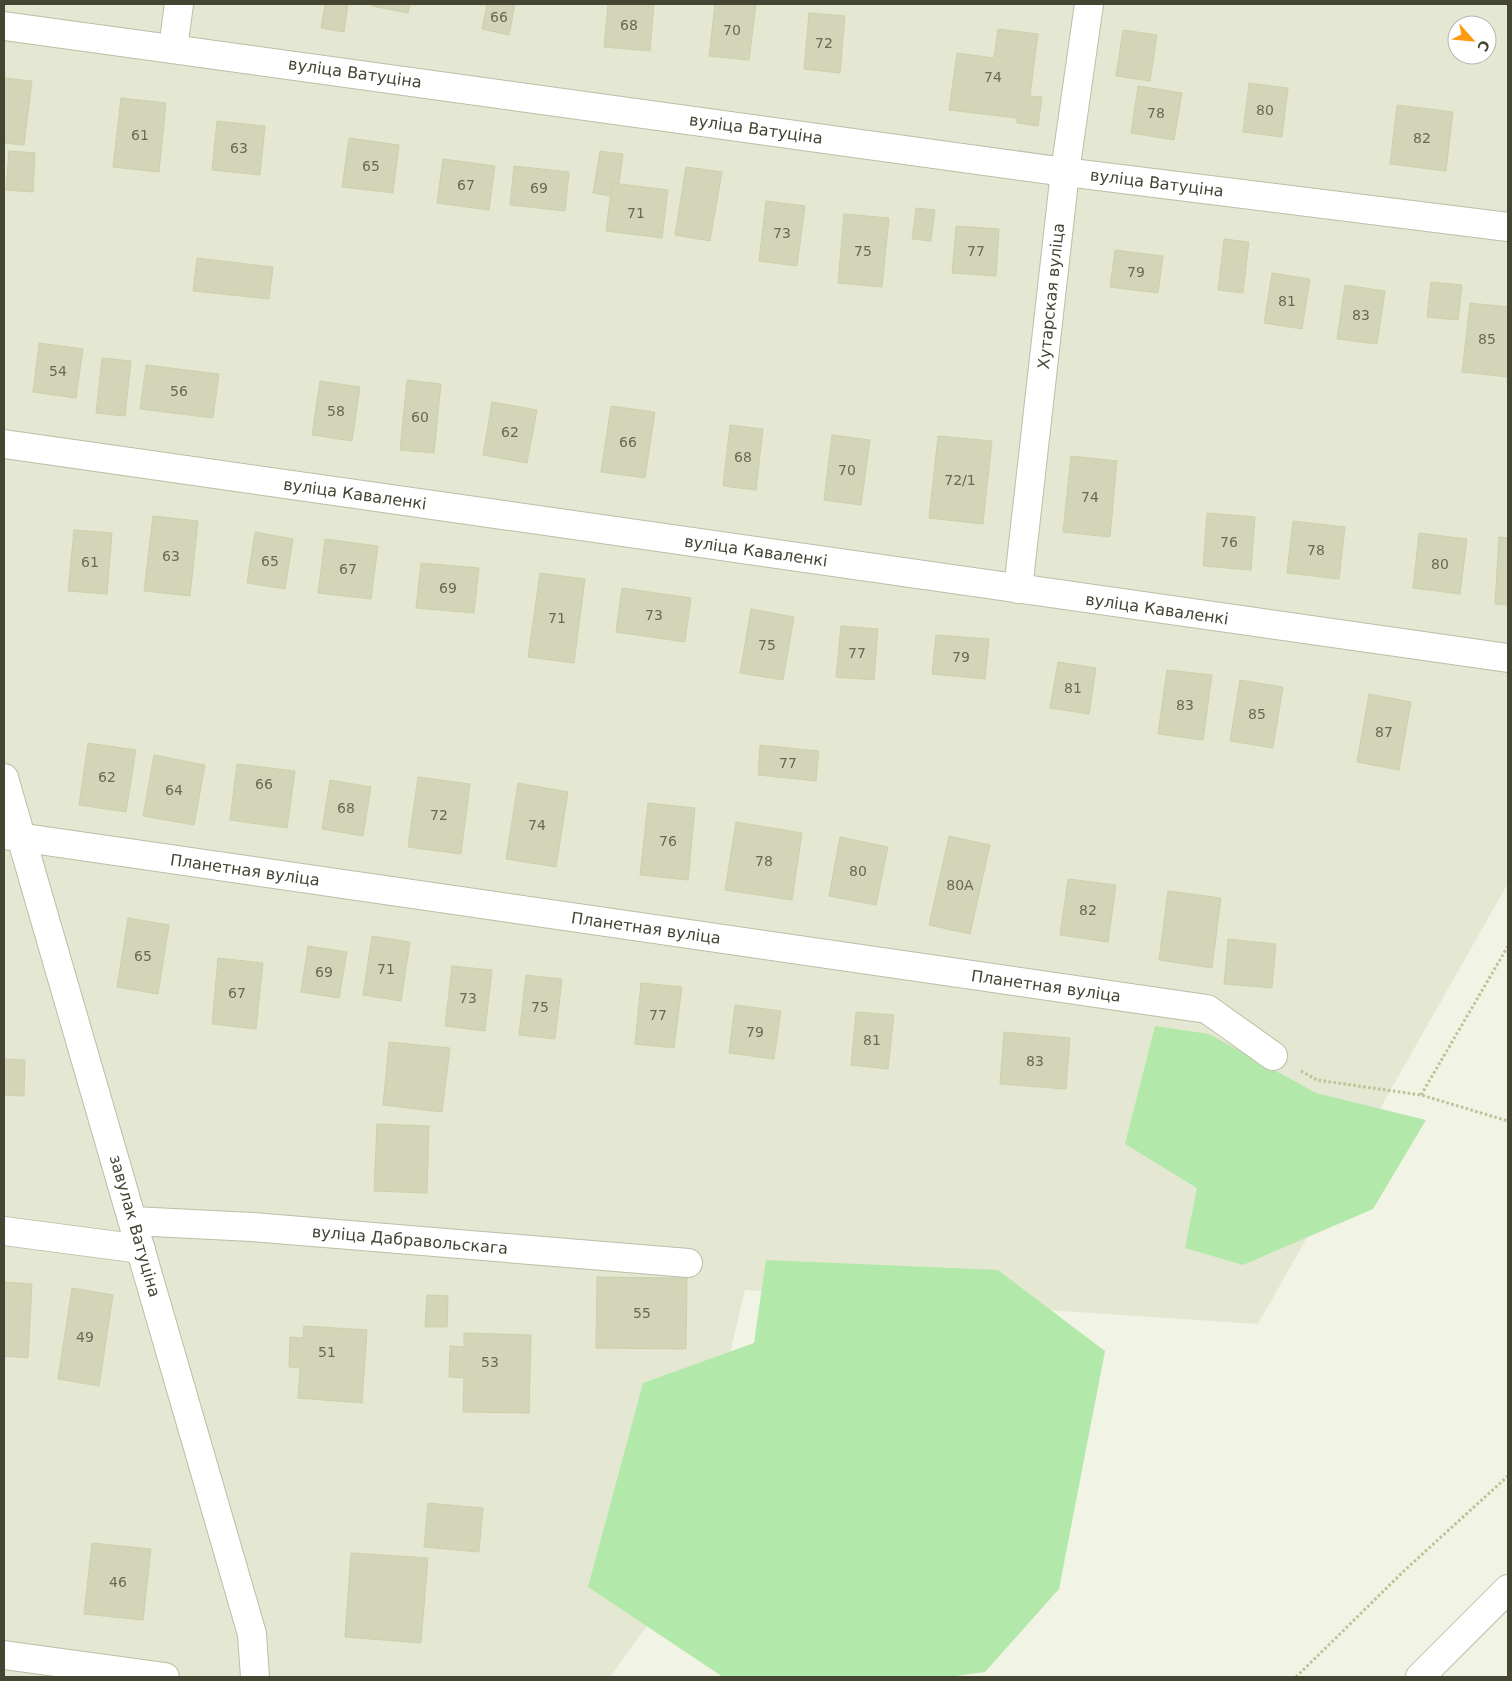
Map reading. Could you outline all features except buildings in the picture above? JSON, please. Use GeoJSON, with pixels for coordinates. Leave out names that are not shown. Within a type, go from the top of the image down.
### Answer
{"type":"FeatureCollection","features":[{"type":"Feature","properties":{"kind":"street"},"geometry":{"type":"LineString","coordinates":[[173,48],[179,4]]}},
{"type":"Feature","properties":{"kind":"street","name":"Хутарская вуліца"},"geometry":{"type":"LineString","coordinates":[[1018,589],[1065,172],[1089,4]]}},
{"type":"Feature","properties":{"kind":"street","name":"вуліца Ватуціна"},"geometry":{"type":"LineString","coordinates":[[4,26],[1065,172],[1508,227]]}},
{"type":"Feature","properties":{"kind":"street","name":"вуліца Каваленкі"},"geometry":{"type":"LineString","coordinates":[[4,444],[1508,658]]}},
{"type":"Feature","properties":{"kind":"street","name":"завулак Ватуціна"},"geometry":{"type":"LineString","coordinates":[[4,778],[13,836],[133,1221],[252,1634],[255,1677]]}},
{"type":"Feature","properties":{"kind":"street","name":"Планетная вуліца"},"geometry":{"type":"LineString","coordinates":[[13,836],[1207,1009],[1273,1056]]}},
{"type":"Feature","properties":{"kind":"street","name":"вуліца Дабравольскага"},"geometry":{"type":"LineString","coordinates":[[133,1221],[252,1227],[688,1263]]}},
{"type":"Feature","properties":{"kind":"street"},"geometry":{"type":"LineString","coordinates":[[4,1231],[141,1249]]}},
{"type":"Feature","properties":{"kind":"street"},"geometry":{"type":"LineString","coordinates":[[1420,1677],[1508,1589]]}},
{"type":"Feature","properties":{"kind":"street"},"geometry":{"type":"LineString","coordinates":[[4,1655],[165,1677]]}},
{"type":"Feature","properties":{"kind":"path"},"geometry":{"type":"LineString","coordinates":[[1421,1095],[1508,946]]}},
{"type":"Feature","properties":{"kind":"path"},"geometry":{"type":"LineString","coordinates":[[1273,1056],[1317,1080],[1421,1095],[1508,1121]]}},
{"type":"Feature","properties":{"kind":"path"},"geometry":{"type":"LineString","coordinates":[[1296,1677],[1406,1569],[1508,1476]]}},
{"type":"Feature","properties":{"kind":"shaded area"},"geometry":{"type":"Polygon","coordinates":[[[4,4],[1508,4],[1508,883],[1258,1324],[745,1290],[674,1588],[610,1677],[4,1677],[4,4]]]}},
{"type":"Feature","properties":{"kind":"green space"},"geometry":{"type":"Polygon","coordinates":[[[1155,1026],[1209,1034],[1316,1093],[1426,1120],[1373,1209],[1243,1265],[1185,1248],[1197,1188],[1125,1144],[1155,1026]]]}},
{"type":"Feature","properties":{"kind":"green space"},"geometry":{"type":"Polygon","coordinates":[[[766,1260],[998,1270],[1105,1351],[1059,1589],[985,1672],[949,1677],[723,1677],[588,1587],[643,1383],[754,1343],[766,1260]]]}}]}
